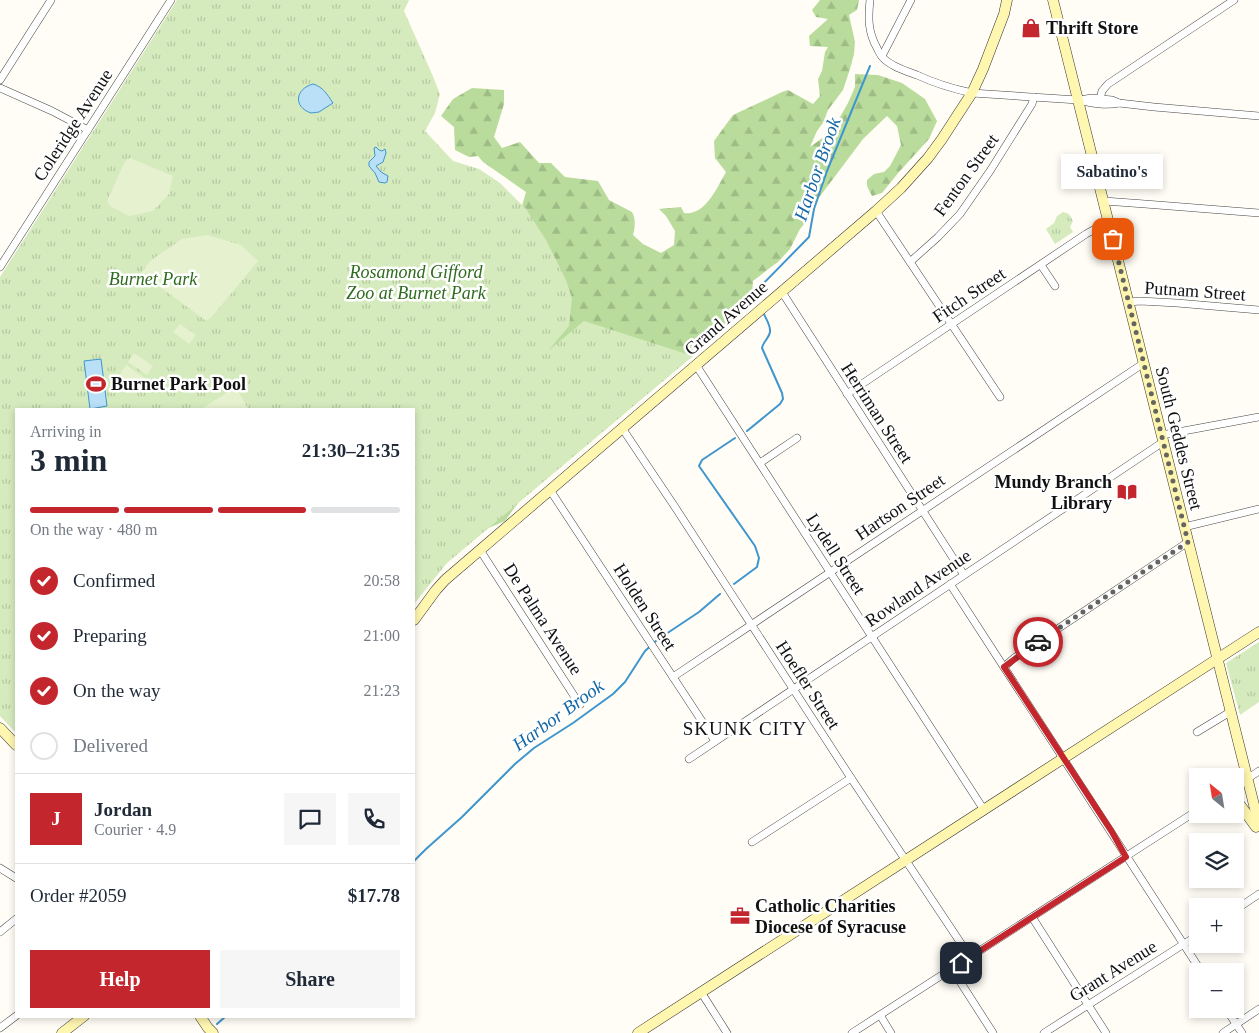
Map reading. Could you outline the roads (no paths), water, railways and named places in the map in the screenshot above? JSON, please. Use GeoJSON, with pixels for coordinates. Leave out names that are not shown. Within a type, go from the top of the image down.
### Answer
{"type":"FeatureCollection","features":[{"type":"Feature","properties":{"kind":"main road","name":"Grand Avenue"},"geometry":{"type":"LineString","coordinates":[[415,619],[445,580],[901,188],[928,158],[972,93],[1004,14],[1007,0]]}},
{"type":"Feature","properties":{"kind":"main road","name":"South Geddes Street"},"geometry":{"type":"LineString","coordinates":[[1055,1],[1259,825]]}},
{"type":"Feature","properties":{"kind":"main road"},"geometry":{"type":"LineString","coordinates":[[638,1033],[1259,632]]}},
{"type":"Feature","properties":{"kind":"main road"},"geometry":{"type":"LineString","coordinates":[[0,728],[15,744]]}},
{"type":"Feature","properties":{"kind":"main road"},"geometry":{"type":"LineString","coordinates":[[1244,810],[1259,831]]}},
{"type":"Feature","properties":{"kind":"main road"},"geometry":{"type":"LineString","coordinates":[[62,1033],[81,1018]]}},
{"type":"Feature","properties":{"kind":"main road"},"geometry":{"type":"LineString","coordinates":[[201,1018],[213,1033]]}},
{"type":"Feature","properties":{"kind":"street"},"geometry":{"type":"LineString","coordinates":[[0,80],[51,0]]}},
{"type":"Feature","properties":{"kind":"street","name":"Coleridge Avenue"},"geometry":{"type":"LineString","coordinates":[[0,267],[171,0]]}},
{"type":"Feature","properties":{"kind":"street"},"geometry":{"type":"LineString","coordinates":[[870,0],[868,17],[870,33],[882,56],[894,65],[922,77],[972,93],[1078,100],[1090,103],[1119,103],[1259,116]]}},
{"type":"Feature","properties":{"kind":"street"},"geometry":{"type":"LineString","coordinates":[[882,56],[911,0]]}},
{"type":"Feature","properties":{"kind":"street"},"geometry":{"type":"LineString","coordinates":[[1100,99],[1102,91],[1108,84],[1234,0]]}},
{"type":"Feature","properties":{"kind":"street"},"geometry":{"type":"LineString","coordinates":[[0,88],[52,111],[88,130]]}},
{"type":"Feature","properties":{"kind":"street","name":"Fenton Street"},"geometry":{"type":"LineString","coordinates":[[910,262],[960,214],[996,162],[1032,104],[1034,97]]}},
{"type":"Feature","properties":{"kind":"street"},"geometry":{"type":"LineString","coordinates":[[1078,100],[1090,98],[1112,100],[1119,103]]}},
{"type":"Feature","properties":{"kind":"street"},"geometry":{"type":"LineString","coordinates":[[1104,201],[1259,213]]}},
{"type":"Feature","properties":{"kind":"street"},"geometry":{"type":"LineString","coordinates":[[876,211],[1000,397]]}},
{"type":"Feature","properties":{"kind":"street","name":"Fitch Street"},"geometry":{"type":"LineString","coordinates":[[847,394],[1086,234],[1109,223]]}},
{"type":"Feature","properties":{"kind":"street"},"geometry":{"type":"LineString","coordinates":[[1041,265],[1055,286]]}},
{"type":"Feature","properties":{"kind":"street","name":"Herriman Street"},"geometry":{"type":"LineString","coordinates":[[782,292],[964,575]]}},
{"type":"Feature","properties":{"kind":"street","name":"Putnam Street"},"geometry":{"type":"LineString","coordinates":[[1129,302],[1140,301],[1259,310]]}},
{"type":"Feature","properties":{"kind":"street","name":"Hartson Street"},"geometry":{"type":"LineString","coordinates":[[673,678],[1144,363]]}},
{"type":"Feature","properties":{"kind":"street","name":"Lydell Street"},"geometry":{"type":"LineString","coordinates":[[696,365],[984,810]]}},
{"type":"Feature","properties":{"kind":"street","name":"Rowland Avenue"},"geometry":{"type":"LineString","coordinates":[[689,759],[964,575],[1162,438],[1259,417]]}},
{"type":"Feature","properties":{"kind":"street","name":"Hoefler Street"},"geometry":{"type":"LineString","coordinates":[[622,428],[970,957]]}},
{"type":"Feature","properties":{"kind":"street"},"geometry":{"type":"LineString","coordinates":[[760,463],[797,438]]}},
{"type":"Feature","properties":{"kind":"street","name":"Holden Street"},"geometry":{"type":"LineString","coordinates":[[550,490],[715,741]]}},
{"type":"Feature","properties":{"kind":"street"},"geometry":{"type":"LineString","coordinates":[[1184,527],[1259,509]]}},
{"type":"Feature","properties":{"kind":"street"},"geometry":{"type":"LineString","coordinates":[[1004,667],[1188,542]]}},
{"type":"Feature","properties":{"kind":"street","name":"De Palma Avenue"},"geometry":{"type":"LineString","coordinates":[[480,550],[580,705]]}},
{"type":"Feature","properties":{"kind":"street"},"geometry":{"type":"LineString","coordinates":[[950,584],[1196,963]]}},
{"type":"Feature","properties":{"kind":"street"},"geometry":{"type":"LineString","coordinates":[[1197,732],[1230,712]]}},
{"type":"Feature","properties":{"kind":"street"},"geometry":{"type":"LineString","coordinates":[[1244,781],[1259,771]]}},
{"type":"Feature","properties":{"kind":"street"},"geometry":{"type":"LineString","coordinates":[[752,842],[851,778]]}},
{"type":"Feature","properties":{"kind":"street"},"geometry":{"type":"LineString","coordinates":[[852,1033],[1189,816]]}},
{"type":"Feature","properties":{"kind":"street"},"geometry":{"type":"LineString","coordinates":[[0,868],[15,877]]}},
{"type":"Feature","properties":{"kind":"street"},"geometry":{"type":"LineString","coordinates":[[1244,904],[1259,894]]}},
{"type":"Feature","properties":{"kind":"street"},"geometry":{"type":"LineString","coordinates":[[1032,917],[1106,1033]]}},
{"type":"Feature","properties":{"kind":"street"},"geometry":{"type":"LineString","coordinates":[[0,932],[15,921]]}},
{"type":"Feature","properties":{"kind":"street","name":"Grant Avenue"},"geometry":{"type":"LineString","coordinates":[[1044,1033],[1189,940]]}},
{"type":"Feature","properties":{"kind":"street"},"geometry":{"type":"LineString","coordinates":[[952,969],[993,1033]]}},
{"type":"Feature","properties":{"kind":"street"},"geometry":{"type":"LineString","coordinates":[[701,992],[727,1033]]}},
{"type":"Feature","properties":{"kind":"street"},"geometry":{"type":"LineString","coordinates":[[1223,1033],[1259,1009]]}},
{"type":"Feature","properties":{"kind":"street"},"geometry":{"type":"LineString","coordinates":[[880,1015],[891,1033]]}},
{"type":"Feature","properties":{"kind":"street"},"geometry":{"type":"LineString","coordinates":[[0,1028],[15,1017]]}},
{"type":"Feature","properties":{"kind":"street"},"geometry":{"type":"LineString","coordinates":[[1232,1018],[1242,1033]]}},
{"type":"Feature","properties":{"kind":"water"},"geometry":{"type":"Polygon","coordinates":[[[313,84],[322,89],[333,103],[319,112],[311,113],[301,107],[298,98],[307,86],[313,84]]]}},
{"type":"Feature","properties":{"kind":"water"},"geometry":{"type":"Polygon","coordinates":[[[376,147],[382,151],[385,149],[386,153],[383,162],[376,166],[388,176],[385,183],[379,182],[369,166],[369,162],[375,156],[374,148],[376,147]]]}},
{"type":"Feature","properties":{"kind":"water","name":"Burnet Park Pool"},"geometry":{"type":"Polygon","coordinates":[[[101,359],[107,406],[90,408],[84,361],[101,359]]]}},
{"type":"Feature","properties":{"kind":"waterway","name":"Harbor Brook"},"geometry":{"type":"LineString","coordinates":[[760,295],[759,288],[809,237],[814,209],[827,171],[870,66]]}},
{"type":"Feature","properties":{"kind":"waterway","name":"Harbor Brook"},"geometry":{"type":"LineString","coordinates":[[747,431],[780,404],[783,399],[762,348],[770,332],[764,314]]}},
{"type":"Feature","properties":{"kind":"waterway","name":"Harbor Brook"},"geometry":{"type":"LineString","coordinates":[[734,584],[757,567],[759,558],[755,546],[699,466],[702,460],[735,438]]}},
{"type":"Feature","properties":{"kind":"waterway","name":"Harbor Brook"},"geometry":{"type":"LineString","coordinates":[[415,860],[534,748],[613,694],[625,682],[645,651],[657,640],[699,612],[720,594]]}},
{"type":"Feature","properties":{"kind":"waterway","name":"Harbor Brook"},"geometry":{"type":"LineString","coordinates":[[217,1024],[224,1018]]}},
{"type":"Feature","properties":{"kind":"place","name":"Thrift Store"},"geometry":{"type":"Point","coordinates":[1031,28]}},
{"type":"Feature","properties":{"kind":"place","name":"Sabatino's"},"geometry":{"type":"Point","coordinates":[1113,239]}},
{"type":"Feature","properties":{"kind":"place","name":"Burnet Park Pool"},"geometry":{"type":"Point","coordinates":[96,384]}},
{"type":"Feature","properties":{"kind":"place","name":"Mundy Branch Library"},"geometry":{"type":"Point","coordinates":[1127,492]}},
{"type":"Feature","properties":{"kind":"place","name":"Catholic Charities Diocese of Syracuse"},"geometry":{"type":"Point","coordinates":[740,916]}},
{"type":"Feature","properties":{"kind":"district","name":"SKUNK CITY"},"geometry":{"type":"Point","coordinates":[745,728]}},
{"type":"Feature","properties":{"kind":"park label","name":"Burnet Park"},"geometry":{"type":"Point","coordinates":[153,279]}},
{"type":"Feature","properties":{"kind":"park label","name":"Rosamond Gifford Zoo at Burnet Park"},"geometry":{"type":"Point","coordinates":[416,282]}}]}
